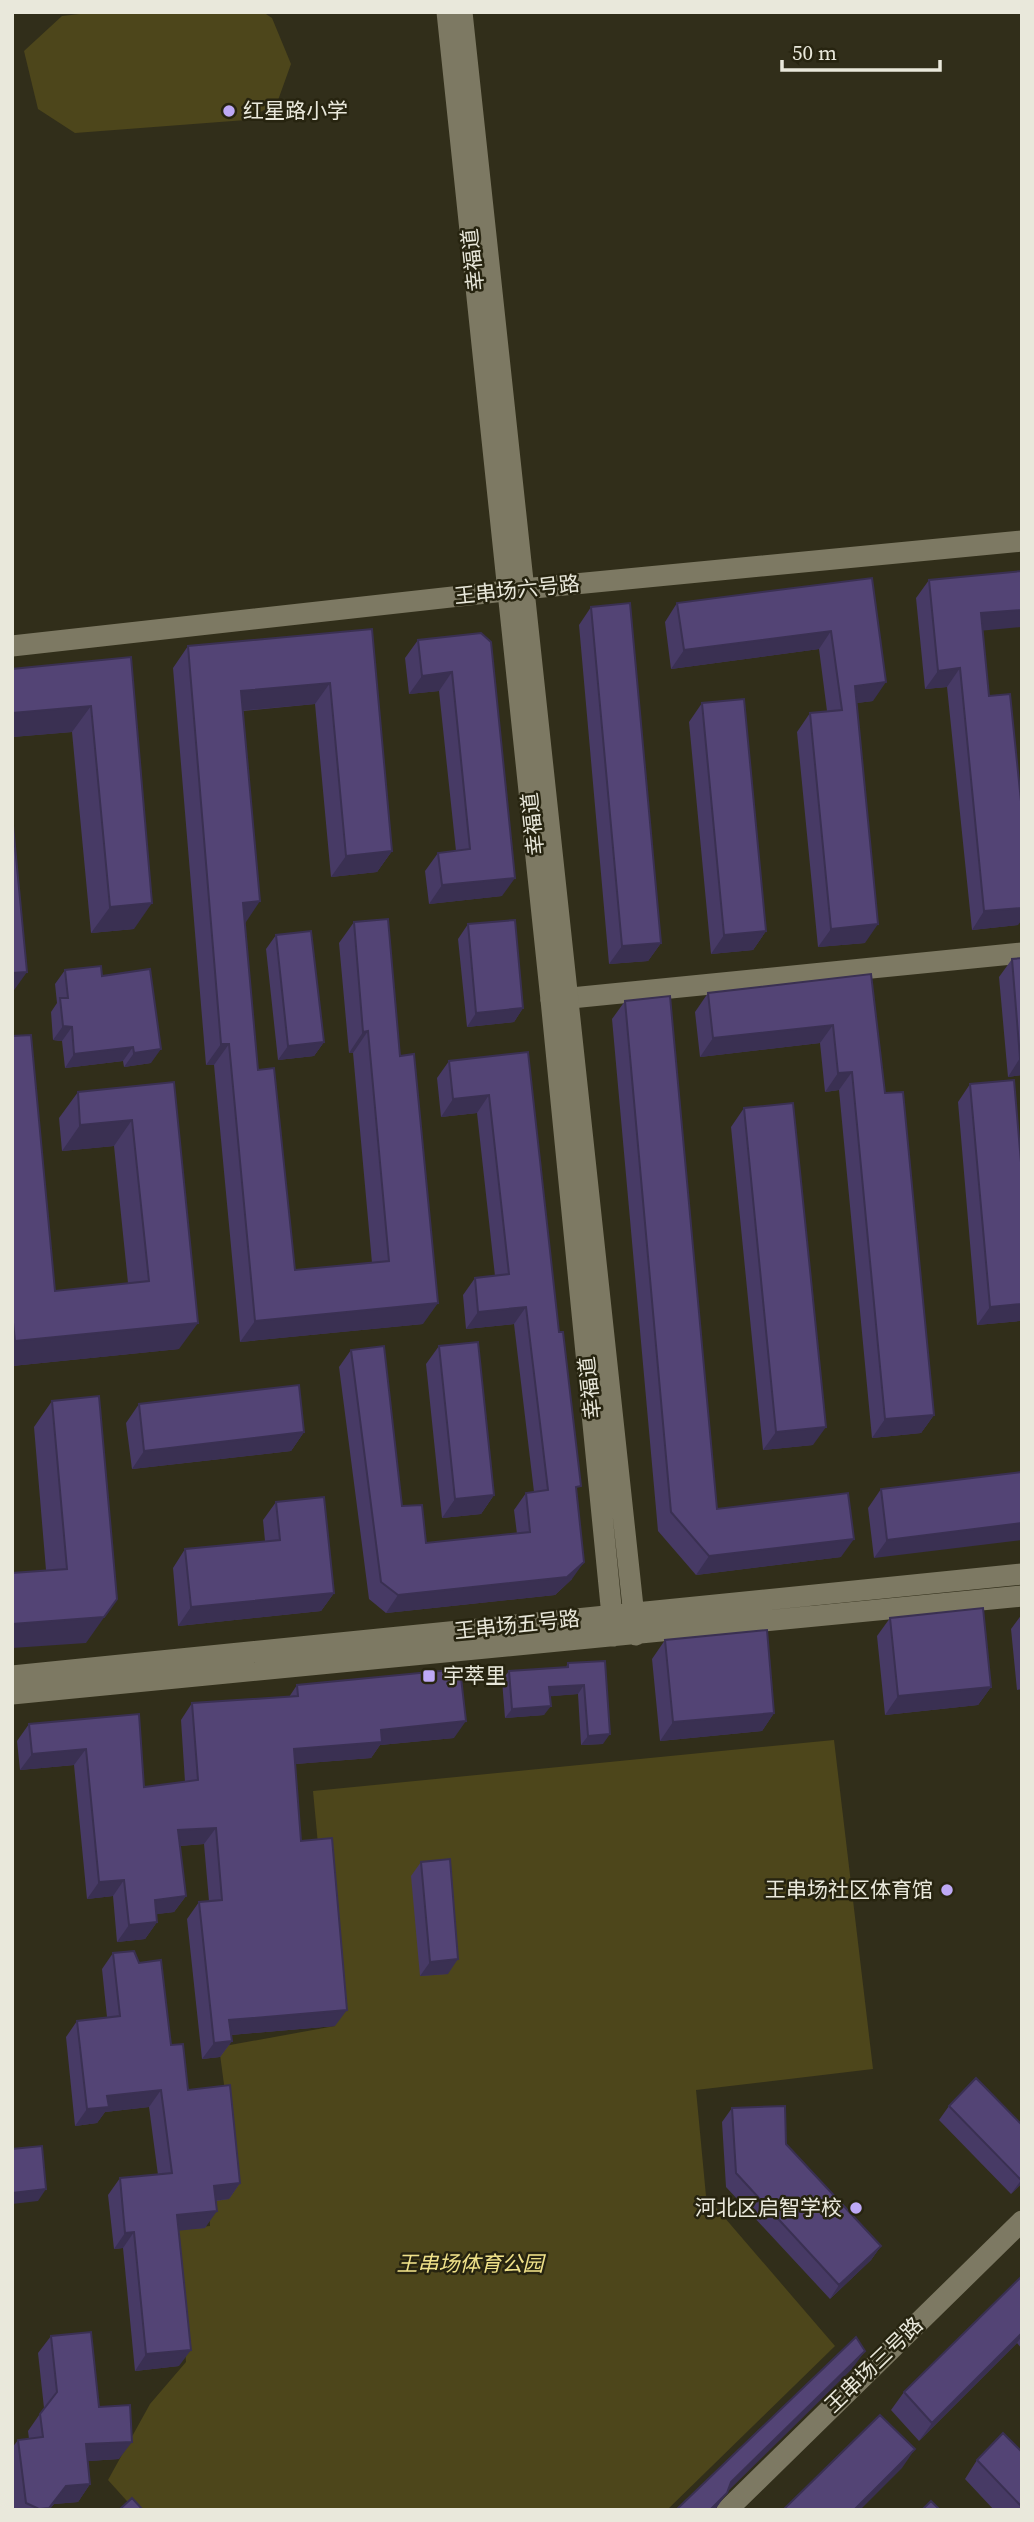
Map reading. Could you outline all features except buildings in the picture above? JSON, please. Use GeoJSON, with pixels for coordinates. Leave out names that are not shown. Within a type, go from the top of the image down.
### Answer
{"type":"FeatureCollection","features":[{"type":"Feature","properties":{"kind":"street","name":"幸福道"},"geometry":{"type":"LineString","coordinates":[[447,12],[516,590]]}},
{"type":"Feature","properties":{"kind":"street","name":"幸福道"},"geometry":{"type":"LineString","coordinates":[[463,12],[516,590],[624,1625]]}},
{"type":"Feature","properties":{"kind":"street","name":"王串场六号路"},"geometry":{"type":"LineString","coordinates":[[12,646],[516,590],[1022,541]]}},
{"type":"Feature","properties":{"kind":"street"},"geometry":{"type":"LineString","coordinates":[[559,999],[1022,953]]}},
{"type":"Feature","properties":{"kind":"street","name":"王串场五号路"},"geometry":{"type":"LineString","coordinates":[[12,1694],[624,1625],[1022,1574]]}},
{"type":"Feature","properties":{"kind":"street","name":"王串场五号路"},"geometry":{"type":"LineString","coordinates":[[12,1676],[624,1625],[1022,1597]]}},
{"type":"Feature","properties":{"kind":"street","name":"王串场三号路"},"geometry":{"type":"LineString","coordinates":[[726,2510],[1020,2226]]}},
{"type":"Feature","properties":{"kind":"green space"},"geometry":{"type":"Polygon","coordinates":[[[97,12],[263,12],[272,18],[291,64],[277,103],[246,120],[75,133],[38,109],[24,51],[62,16],[97,12]]]}},
{"type":"Feature","properties":{"kind":"green space","name":"王串场体育公园"},"geometry":{"type":"Polygon","coordinates":[[[834,1740],[873,2069],[696,2090],[706,2196],[835,2346],[667,2510],[135,2510],[108,2480],[150,2404],[186,2362],[178,2229],[210,2226],[209,2202],[237,2182],[219,2047],[335,2026],[313,1791],[834,1740]]]}},
{"type":"Feature","properties":{"kind":"place","name":"红星路小学"},"geometry":{"type":"Point","coordinates":[229,111]}},
{"type":"Feature","properties":{"kind":"place","name":"宇萃里"},"geometry":{"type":"Point","coordinates":[429,1676]}},
{"type":"Feature","properties":{"kind":"place","name":"王串场社区体育馆"},"geometry":{"type":"Point","coordinates":[947,1890]}},
{"type":"Feature","properties":{"kind":"place","name":"河北区启智学校"},"geometry":{"type":"Point","coordinates":[856,2208]}}]}
